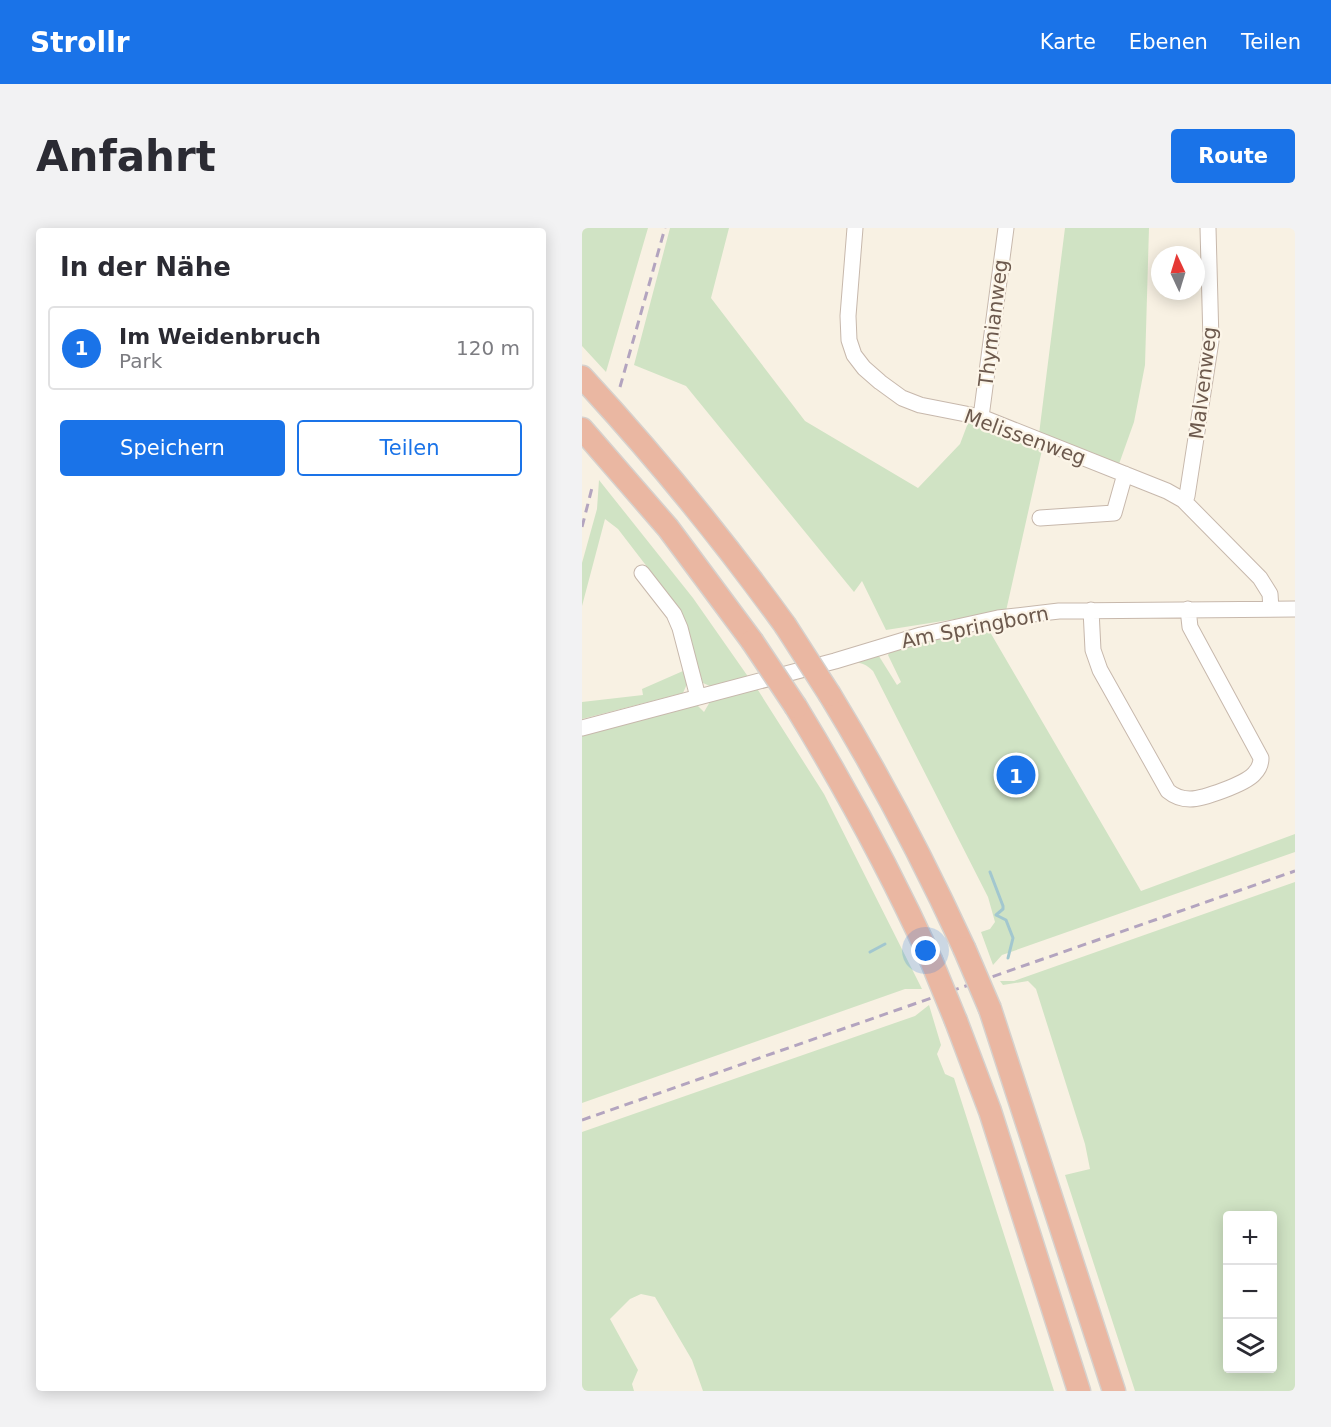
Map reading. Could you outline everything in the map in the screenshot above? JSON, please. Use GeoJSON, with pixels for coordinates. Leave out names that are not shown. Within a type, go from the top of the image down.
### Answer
{"type":"FeatureCollection","features":[{"type":"Feature","properties":{"kind":"highway"},"geometry":{"type":"LineString","coordinates":[[582,377],[694,504],[785,625],[869,759],[906,827],[964,948],[990,1009],[1114,1391]]}},
{"type":"Feature","properties":{"kind":"highway"},"geometry":{"type":"LineString","coordinates":[[582,429],[668,528],[752,641],[838,776],[874,842],[931,960],[957,1021],[990,1111],[1079,1391]]}},
{"type":"Feature","properties":{"kind":"street","name":"Melissenweg"},"geometry":{"type":"LineString","coordinates":[[855,228],[848,316],[849,340],[854,355],[864,368],[902,398],[920,405],[981,417],[1167,491],[1183,500],[1260,578],[1270,594],[1271,609]]}},
{"type":"Feature","properties":{"kind":"street","name":"Thymianweg"},"geometry":{"type":"LineString","coordinates":[[981,417],[1006,228]]}},
{"type":"Feature","properties":{"kind":"street","name":"Malvenweg"},"geometry":{"type":"LineString","coordinates":[[1183,500],[1187,496],[1211,341],[1208,228]]}},
{"type":"Feature","properties":{"kind":"street"},"geometry":{"type":"LineString","coordinates":[[1040,518],[1114,513],[1125,474]]}},
{"type":"Feature","properties":{"kind":"street"},"geometry":{"type":"LineString","coordinates":[[642,573],[674,614],[680,628],[698,697]]}},
{"type":"Feature","properties":{"kind":"street"},"geometry":{"type":"LineString","coordinates":[[1091,610],[1093,650],[1100,670],[1168,791],[1174,796],[1192,799],[1243,782],[1255,774],[1261,765],[1261,758],[1190,627],[1188,609]]}},
{"type":"Feature","properties":{"kind":"street","name":"Am Springborn"},"geometry":{"type":"LineString","coordinates":[[582,728],[835,661],[892,642],[998,618],[1039,612],[1091,610],[1295,609]]}},
{"type":"Feature","properties":{"kind":"green space"},"geometry":{"type":"Polygon","coordinates":[[[582,228],[648,228],[606,372],[582,346],[582,228]]]}},
{"type":"Feature","properties":{"kind":"green space"},"geometry":{"type":"Polygon","coordinates":[[[670,228],[729,228],[711,298],[805,421],[918,488],[960,444],[968,423],[1042,450],[1006,611],[886,630],[862,581],[854,592],[686,386],[634,365],[670,228]]]}},
{"type":"Feature","properties":{"kind":"green space"},"geometry":{"type":"Polygon","coordinates":[[[1065,228],[1149,228],[1145,365],[1134,422],[1119,464],[1039,434],[1065,228]]]}},
{"type":"Feature","properties":{"kind":"green space"},"geometry":{"type":"Polygon","coordinates":[[[599,480],[693,598],[749,678],[712,687],[703,683],[681,611],[618,529],[605,519],[582,606],[582,563],[597,509],[599,480]]]}},
{"type":"Feature","properties":{"kind":"green space"},"geometry":{"type":"Polygon","coordinates":[[[990,632],[1141,891],[1295,834],[1295,852],[1002,955],[993,965],[981,932],[990,929],[995,922],[988,897],[873,671],[861,663],[839,666],[877,653],[897,685],[901,682],[888,655],[892,648],[946,634],[951,640],[990,632]]]}},
{"type":"Feature","properties":{"kind":"green space"},"geometry":{"type":"Polygon","coordinates":[[[683,671],[687,684],[683,693],[582,719],[582,702],[643,695],[642,689],[683,671]]]}},
{"type":"Feature","properties":{"kind":"green space"},"geometry":{"type":"Polygon","coordinates":[[[756,687],[824,794],[922,989],[905,989],[582,1103],[582,736],[696,704],[704,712],[711,700],[756,687]]]}},
{"type":"Feature","properties":{"kind":"green space"},"geometry":{"type":"Polygon","coordinates":[[[1295,882],[1295,1391],[1135,1391],[1065,1175],[1090,1169],[1085,1144],[1036,989],[1028,981],[1003,985],[1000,981],[1014,981],[1295,882]]]}},
{"type":"Feature","properties":{"kind":"green space"},"geometry":{"type":"Polygon","coordinates":[[[929,1005],[941,1045],[937,1054],[945,1074],[954,1078],[1054,1391],[703,1391],[692,1360],[655,1297],[641,1294],[630,1299],[610,1319],[638,1370],[632,1384],[634,1391],[582,1391],[582,1132],[915,1016],[929,1005]]]}},
{"type":"Feature","properties":{"kind":"waterway"},"geometry":{"type":"LineString","coordinates":[[990,872],[1003,906],[1003,909],[996,915],[1006,920],[1013,938],[1008,958]]}},
{"type":"Feature","properties":{"kind":"waterway"},"geometry":{"type":"LineString","coordinates":[[870,952],[885,944]]}},
{"type":"Feature","properties":{"kind":"railway"},"geometry":{"type":"LineString","coordinates":[[620,387],[665,228]]}},
{"type":"Feature","properties":{"kind":"railway"},"geometry":{"type":"LineString","coordinates":[[582,527],[593,484]]}},
{"type":"Feature","properties":{"kind":"railway"},"geometry":{"type":"LineString","coordinates":[[582,1120],[1295,871]]}},
{"type":"Feature","properties":{"kind":"place","name":"Im Weidenbruch"},"geometry":{"type":"Point","coordinates":[1016,775]}}]}
